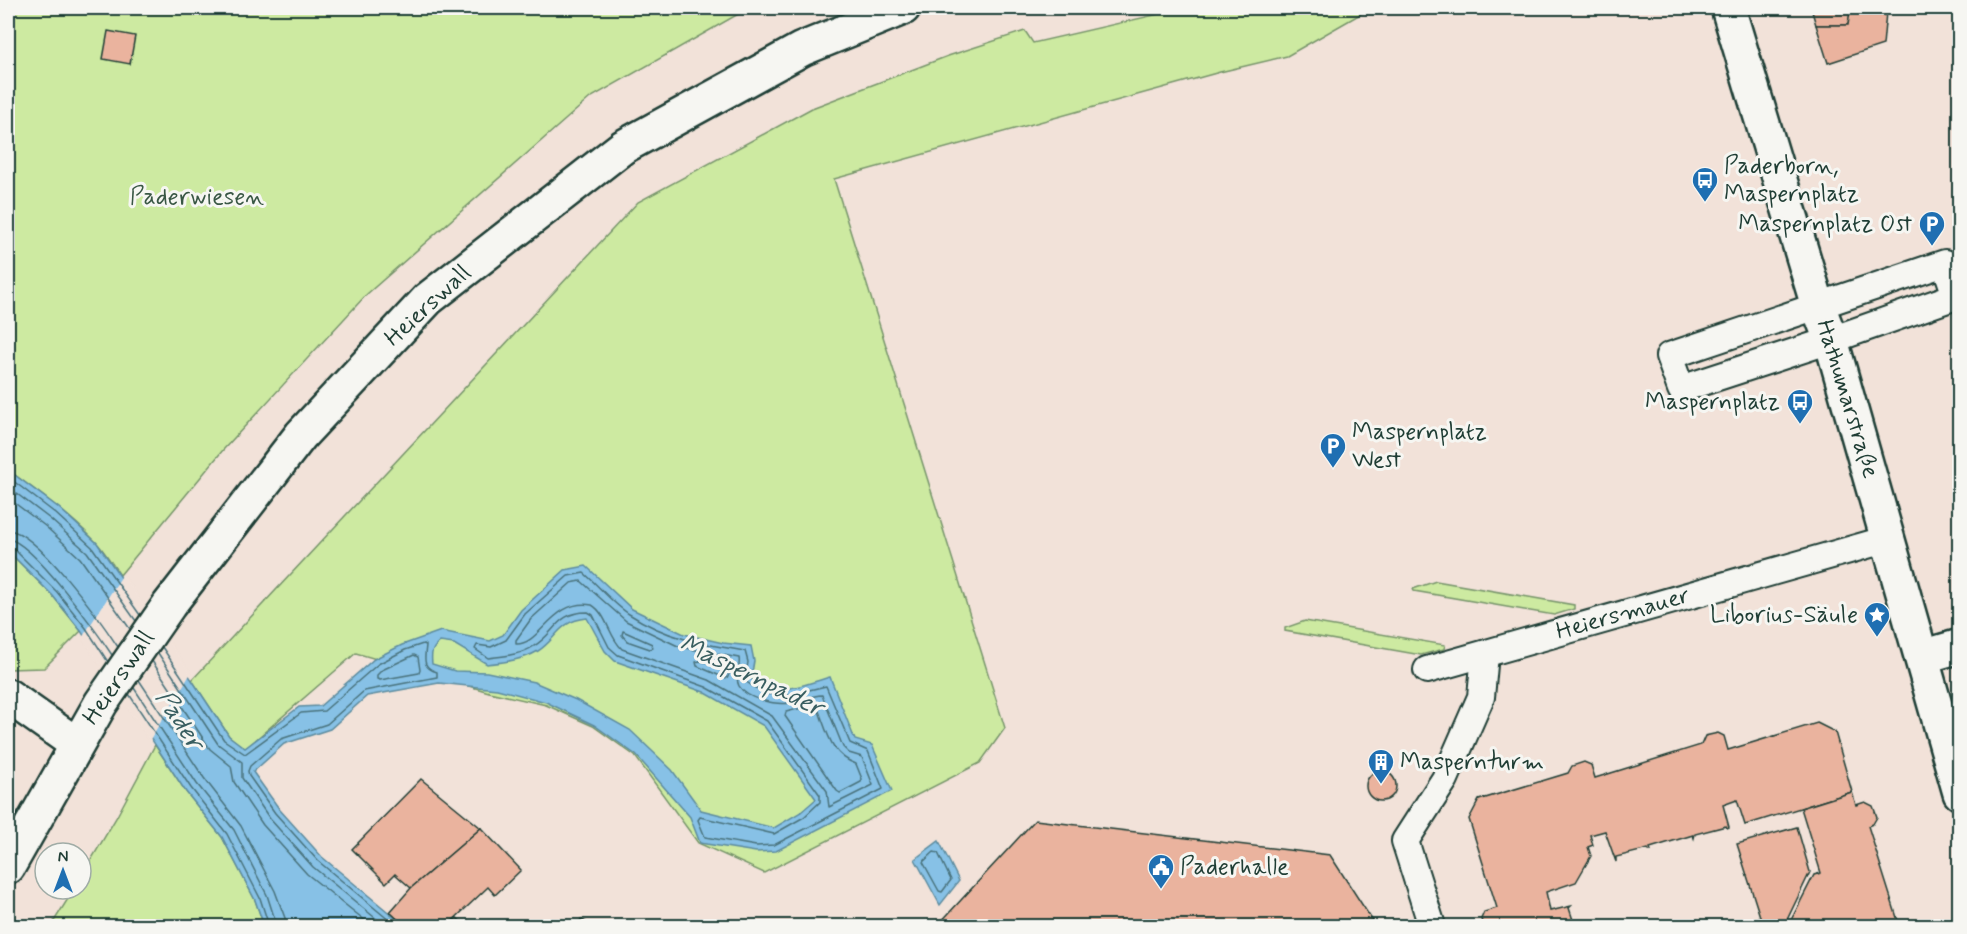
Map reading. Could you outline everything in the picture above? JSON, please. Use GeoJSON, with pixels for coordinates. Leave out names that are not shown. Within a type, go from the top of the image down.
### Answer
{"type":"FeatureCollection","features":[{"type":"Feature","properties":{"kind":"main road","name":"Heierswall"},"geometry":{"type":"LineString","coordinates":[[8,867],[101,703],[169,605],[302,435],[428,299],[623,147],[802,49],[903,8]]}},
{"type":"Feature","properties":{"kind":"main road","name":"Hathumarstraße"},"geometry":{"type":"LineString","coordinates":[[1728,8],[1818,306],[1831,340],[1959,793]]}},
{"type":"Feature","properties":{"kind":"main road"},"geometry":{"type":"LineString","coordinates":[[1922,657],[1959,646]]}},
{"type":"Feature","properties":{"kind":"main road"},"geometry":{"type":"LineString","coordinates":[[8,696],[76,744]]}},
{"type":"Feature","properties":{"kind":"lane"},"geometry":{"type":"LineString","coordinates":[[1945,263],[1956,296],[1831,340],[1681,389],[1669,356],[1945,263]]}},
{"type":"Feature","properties":{"kind":"lane","name":"Heiersmauer"},"geometry":{"type":"LineString","coordinates":[[1427,670],[1888,539]]}},
{"type":"Feature","properties":{"kind":"lane"},"geometry":{"type":"LineString","coordinates":[[1432,927],[1406,841],[1445,779],[1482,697],[1485,654]]}},
{"type":"Feature","properties":{"kind":"green space","name":"Paderwiesen"},"geometry":{"type":"Polygon","coordinates":[[[8,8],[749,8],[590,98],[367,294],[223,450],[120,575],[102,549],[85,531],[8,470],[8,8]]]}},
{"type":"Feature","properties":{"kind":"green space"},"geometry":{"type":"Polygon","coordinates":[[[1168,8],[1371,8],[1287,56],[1220,72],[834,179],[1005,728],[980,763],[764,873],[698,843],[635,756],[593,726],[546,705],[489,692],[356,653],[245,749],[229,736],[192,680],[638,202],[812,108],[948,56],[1025,31],[1033,43],[1168,12],[1168,8]]]}},
{"type":"Feature","properties":{"kind":"green space"},"geometry":{"type":"Polygon","coordinates":[[[8,551],[53,596],[81,631],[44,668],[8,669],[8,551]]]}},
{"type":"Feature","properties":{"kind":"green space"},"geometry":{"type":"Polygon","coordinates":[[[1436,581],[1574,605],[1574,609],[1554,615],[1413,589],[1436,581]]]}},
{"type":"Feature","properties":{"kind":"green space"},"geometry":{"type":"Polygon","coordinates":[[[1305,621],[1445,645],[1444,649],[1421,655],[1285,631],[1285,628],[1305,621]]]}},
{"type":"Feature","properties":{"kind":"green space"},"geometry":{"type":"Polygon","coordinates":[[[155,745],[186,792],[222,837],[255,900],[264,926],[51,926],[67,901],[93,901],[93,857],[155,745]]]}},
{"type":"Feature","properties":{"kind":"water"},"geometry":{"type":"Polygon","coordinates":[[[8,470],[59,508],[97,543],[229,736],[245,748],[299,707],[320,706],[374,659],[402,645],[441,631],[490,641],[503,635],[521,610],[565,570],[586,566],[632,609],[684,634],[723,643],[751,646],[754,661],[751,679],[772,688],[781,689],[830,677],[855,740],[872,745],[892,791],[776,851],[756,852],[700,843],[690,817],[636,755],[594,725],[546,702],[497,689],[439,683],[367,696],[330,729],[284,744],[253,772],[280,810],[322,857],[405,926],[264,926],[255,900],[222,837],[186,792],[81,631],[53,596],[8,551],[8,470]],[[587,618],[564,626],[545,646],[520,659],[487,664],[454,644],[440,642],[433,649],[432,664],[455,671],[487,672],[534,682],[576,700],[630,730],[672,770],[701,810],[774,828],[801,812],[816,799],[764,726],[704,692],[615,661],[605,651],[587,618]]]}},
{"type":"Feature","properties":{"kind":"water"},"geometry":{"type":"Polygon","coordinates":[[[939,841],[959,881],[940,905],[915,859],[939,841]]]}},
{"type":"Feature","properties":{"kind":"pier"},"geometry":{"type":"Polygon","coordinates":[[[123,574],[191,673],[149,741],[82,638],[123,574]]]}},
{"type":"Feature","properties":{"kind":"building"},"geometry":{"type":"Polygon","coordinates":[[[1811,8],[1887,8],[1886,12],[1850,12],[1848,25],[1816,25],[1811,8]]]}},
{"type":"Feature","properties":{"kind":"building"},"geometry":{"type":"Polygon","coordinates":[[[1850,12],[1886,12],[1883,45],[1828,63],[1816,25],[1848,25],[1850,12]]]}},
{"type":"Feature","properties":{"kind":"building"},"geometry":{"type":"Polygon","coordinates":[[[108,31],[135,36],[130,64],[103,59],[108,31]]]}},
{"type":"Feature","properties":{"kind":"building"},"geometry":{"type":"Polygon","coordinates":[[[1817,723],[1835,732],[1852,792],[1745,825],[1737,800],[1723,805],[1729,827],[1695,834],[1694,838],[1693,835],[1650,848],[1651,851],[1648,849],[1616,857],[1616,862],[1605,831],[1590,835],[1593,845],[1588,847],[1591,856],[1576,882],[1546,892],[1550,911],[1571,906],[1569,908],[1575,926],[1483,926],[1481,919],[1484,912],[1497,908],[1469,819],[1479,800],[1568,773],[1572,766],[1584,762],[1591,765],[1595,778],[1701,745],[1705,736],[1718,733],[1724,736],[1728,750],[1817,723]]]}},
{"type":"Feature","properties":{"kind":"building","name":"Maspernturm"},"geometry":{"type":"Polygon","coordinates":[[[1381,771],[1392,775],[1396,786],[1392,797],[1381,801],[1370,797],[1366,786],[1370,775],[1381,771]]]}},
{"type":"Feature","properties":{"kind":"building"},"geometry":{"type":"Polygon","coordinates":[[[421,779],[481,828],[411,888],[395,874],[386,883],[352,849],[421,779]]]}},
{"type":"Feature","properties":{"kind":"building"},"geometry":{"type":"Polygon","coordinates":[[[1852,792],[1856,805],[1865,802],[1873,806],[1877,817],[1873,824],[1868,826],[1899,924],[1893,926],[1788,926],[1814,875],[1821,873],[1801,808],[1852,792]]]}},
{"type":"Feature","properties":{"kind":"building","name":"Paderhalle"},"geometry":{"type":"Polygon","coordinates":[[[1035,820],[1330,855],[1376,926],[937,926],[1035,820]]]}},
{"type":"Feature","properties":{"kind":"building"},"geometry":{"type":"Polygon","coordinates":[[[1797,827],[1810,872],[1784,926],[1763,926],[1737,844],[1797,827]]]}},
{"type":"Feature","properties":{"kind":"building"},"geometry":{"type":"Polygon","coordinates":[[[481,828],[521,870],[495,895],[488,887],[447,926],[405,926],[390,912],[411,888],[481,828]]]}},
{"type":"Feature","properties":{"kind":"building"},"geometry":{"type":"Polygon","coordinates":[[[457,918],[464,924],[468,926],[447,926],[457,918]]]}},
{"type":"Feature","properties":{"kind":"building"},"geometry":{"type":"Polygon","coordinates":[[[581,919],[592,926],[577,926],[581,919]]]}},
{"type":"Feature","properties":{"kind":"place","name":"Paderborn, Maspernplatz"},"geometry":{"type":"Point","coordinates":[1705,203]}},
{"type":"Feature","properties":{"kind":"place","name":"Maspernplatz Ost"},"geometry":{"type":"Point","coordinates":[1932,247]}},
{"type":"Feature","properties":{"kind":"place","name":"Maspernplatz"},"geometry":{"type":"Point","coordinates":[1800,425]}},
{"type":"Feature","properties":{"kind":"place","name":"Maspernplatz West"},"geometry":{"type":"Point","coordinates":[1333,469]}},
{"type":"Feature","properties":{"kind":"place","name":"Liborius-Säule"},"geometry":{"type":"Point","coordinates":[1877,638]}},
{"type":"Feature","properties":{"kind":"place","name":"Maspernturm"},"geometry":{"type":"Point","coordinates":[1381,785]}},
{"type":"Feature","properties":{"kind":"place","name":"Paderhalle"},"geometry":{"type":"Point","coordinates":[1161,890]}},
{"type":"Feature","properties":{"kind":"water label","name":"Maspernpader"},"geometry":{"type":"Point","coordinates":[751,676]}},
{"type":"Feature","properties":{"kind":"water label","name":"Pader"},"geometry":{"type":"Point","coordinates":[179,720]}}]}
